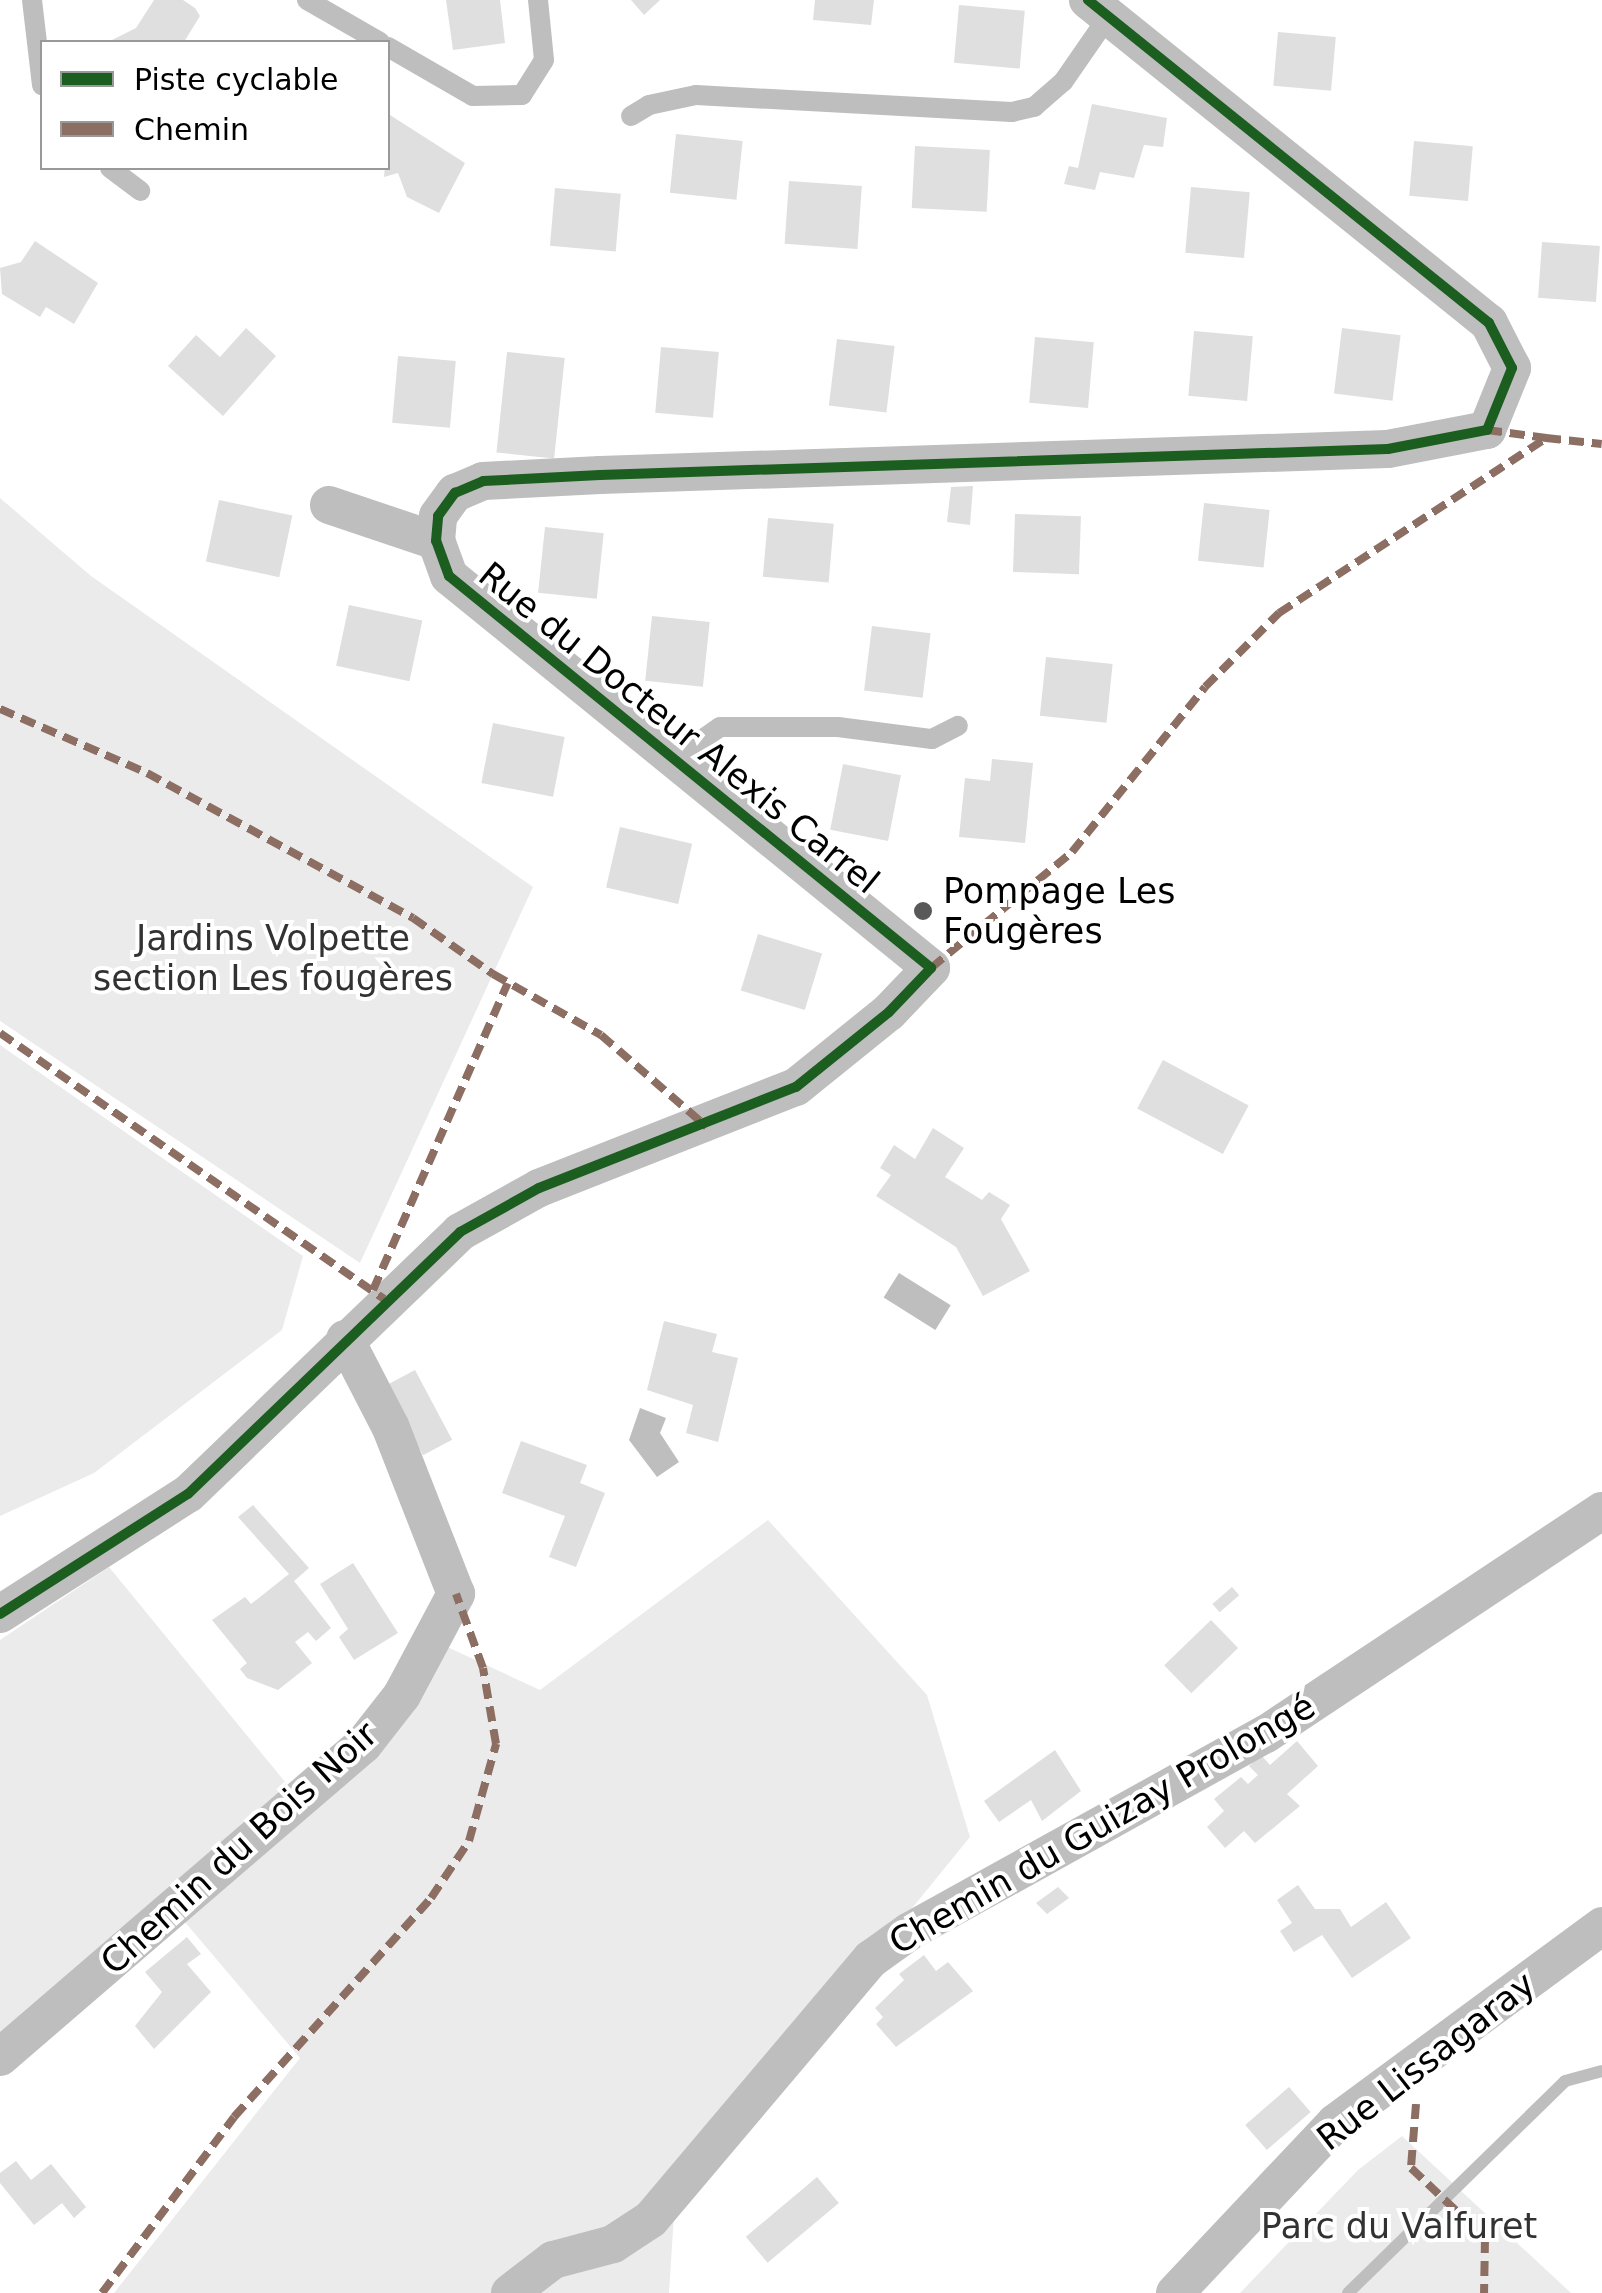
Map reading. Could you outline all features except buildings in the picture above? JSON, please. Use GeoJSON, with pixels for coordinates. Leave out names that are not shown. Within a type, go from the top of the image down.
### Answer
{"type":"FeatureCollection","features":[{"type":"Feature","properties":{"kind":"street"},"geometry":{"type":"LineString","coordinates":[[329,505],[436,541],[438,516],[455,492],[483,481],[1388,448],[1487,430],[1512,368],[1489,323],[1342,199],[1098,8]]}},
{"type":"Feature","properties":{"kind":"street","name":"Rue du Docteur Alexis Carrel"},"geometry":{"type":"LineString","coordinates":[[0,1614],[188,1494],[460,1232],[539,1188],[796,1086],[889,1012],[932,968],[449,576],[436,541]]}},
{"type":"Feature","properties":{"kind":"street","name":"Chemin du Bois Noir"},"geometry":{"type":"LineString","coordinates":[[0,2057],[364,1744],[402,1695],[456,1594],[390,1426],[346,1339]]}},
{"type":"Feature","properties":{"kind":"street","name":"Chemin du Guizay Prolongé"},"geometry":{"type":"LineString","coordinates":[[510,2293],[553,2260],[613,2244],[651,2219],[872,1958],[910,1930],[1266,1734],[1602,1511]]}},
{"type":"Feature","properties":{"kind":"street","name":"Rue Lissagaray"},"geometry":{"type":"LineString","coordinates":[[1175,2293],[1336,2123],[1602,1926]]}},
{"type":"Feature","properties":{"kind":"lane"},"geometry":{"type":"LineString","coordinates":[[32,0],[40,68]]}},
{"type":"Feature","properties":{"kind":"lane"},"geometry":{"type":"LineString","coordinates":[[307,0],[377,40]]}},
{"type":"Feature","properties":{"kind":"lane"},"geometry":{"type":"LineString","coordinates":[[390,48],[474,96],[522,95],[544,60],[538,0]]}},
{"type":"Feature","properties":{"kind":"lane"},"geometry":{"type":"LineString","coordinates":[[631,116],[649,105],[696,96],[1012,112],[1034,107],[1063,82],[1098,8]]}},
{"type":"Feature","properties":{"kind":"lane"},"geometry":{"type":"LineString","coordinates":[[112,170],[140,192]]}},
{"type":"Feature","properties":{"kind":"lane","name":"Rue du Docteur Alexis Carrel"},"geometry":{"type":"LineString","coordinates":[[673,760],[720,727],[838,727],[932,740],[958,726]]}},
{"type":"Feature","properties":{"kind":"green space","name":"Jardins Volpette section Les fougères"},"geometry":{"type":"Polygon","coordinates":[[[0,498],[91,576],[533,887],[360,1263],[0,1021],[0,498]]]}},
{"type":"Feature","properties":{"kind":"green space"},"geometry":{"type":"Polygon","coordinates":[[[0,1045],[303,1256],[282,1330],[94,1473],[0,1516],[0,1045]]]}},
{"type":"Feature","properties":{"kind":"green space"},"geometry":{"type":"Polygon","coordinates":[[[768,1520],[927,1695],[970,1837],[675,2199],[669,2293],[114,2293],[300,2058],[179,1915],[443,1645],[540,1690],[768,1520]]]}},
{"type":"Feature","properties":{"kind":"green space"},"geometry":{"type":"Polygon","coordinates":[[[109,1567],[295,1794],[0,2037],[0,1640],[109,1567]]]}},
{"type":"Feature","properties":{"kind":"green space","name":"Parc du Valfuret"},"geometry":{"type":"Polygon","coordinates":[[[1402,2136],[1571,2293],[1240,2293],[1358,2170],[1402,2136]]]}},
{"type":"Feature","properties":{"kind":"shaded area"},"geometry":{"type":"Polygon","coordinates":[[[899,1273],[951,1305],[935,1330],[884,1298],[899,1273]]]}},
{"type":"Feature","properties":{"kind":"shaded area"},"geometry":{"type":"Polygon","coordinates":[[[640,1408],[666,1418],[660,1433],[679,1462],[657,1477],[629,1440],[640,1408]]]}},
{"type":"Feature","properties":{"kind":"waterway"},"geometry":{"type":"LineString","coordinates":[[1348,2293],[1565,2081],[1602,2071]]}},
{"type":"Feature","properties":{"kind":"marked path"},"geometry":{"type":"LineString","coordinates":[[1487,430],[1546,438]]}},
{"type":"Feature","properties":{"kind":"marked path"},"geometry":{"type":"LineString","coordinates":[[931,968],[1072,852],[1205,687],[1279,613],[1546,438],[1602,444]]}},
{"type":"Feature","properties":{"kind":"marked path"},"geometry":{"type":"LineString","coordinates":[[0,709],[147,773],[413,918],[493,974],[601,1035],[707,1127]]}},
{"type":"Feature","properties":{"kind":"marked path"},"geometry":{"type":"LineString","coordinates":[[373,1290],[508,983]]}},
{"type":"Feature","properties":{"kind":"marked path"},"geometry":{"type":"LineString","coordinates":[[0,1033],[384,1299]]}},
{"type":"Feature","properties":{"kind":"marked path"},"geometry":{"type":"LineString","coordinates":[[102,2293],[234,2117],[431,1898],[469,1841],[496,1744],[483,1668],[456,1594]]}},
{"type":"Feature","properties":{"kind":"marked path"},"geometry":{"type":"LineString","coordinates":[[1416,2104],[1411,2168],[1485,2238],[1484,2293]]}},
{"type":"Feature","properties":{"kind":"cycle path"},"geometry":{"type":"LineString","coordinates":[[0,1614],[188,1494],[460,1232],[539,1188],[796,1087],[889,1012],[931,968],[449,576],[436,541],[438,516],[455,493],[483,481],[600,475],[1388,449],[1487,430],[1512,368],[1489,323],[1088,0]]}},
{"type":"Feature","properties":{"kind":"place","name":"Pompage Les Fougères"},"geometry":{"type":"Point","coordinates":[923,911]}}]}
